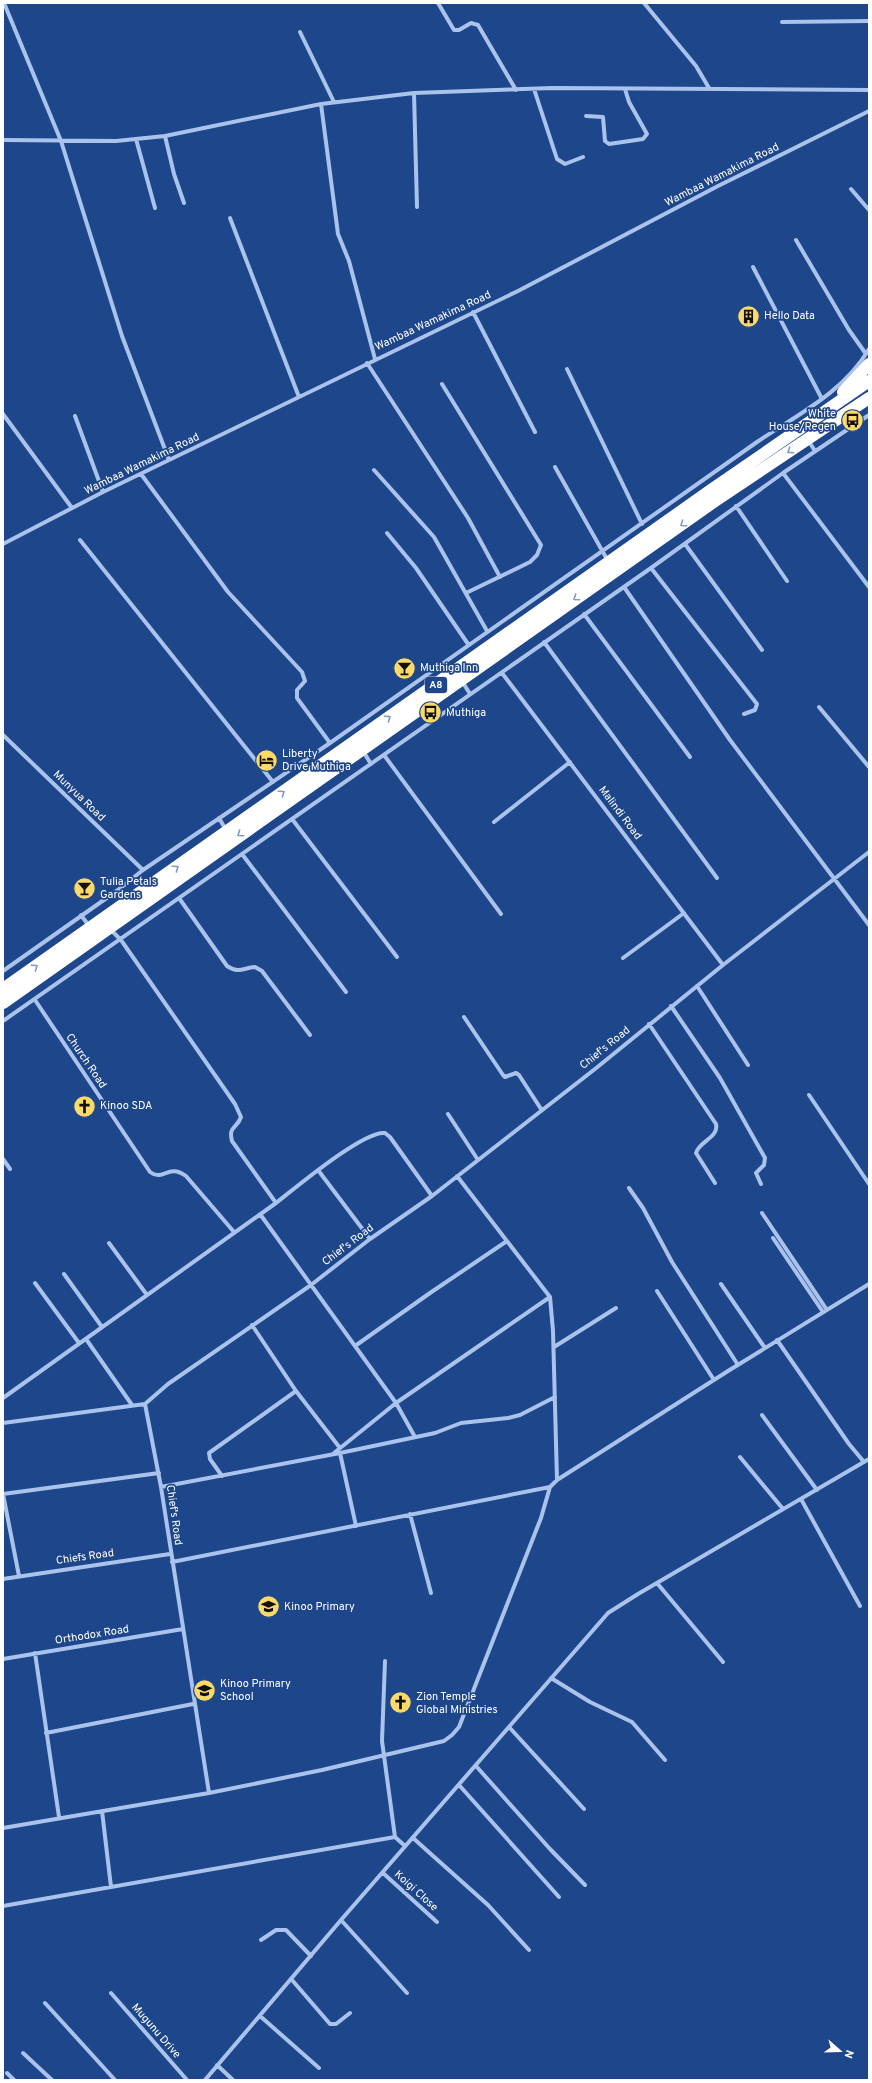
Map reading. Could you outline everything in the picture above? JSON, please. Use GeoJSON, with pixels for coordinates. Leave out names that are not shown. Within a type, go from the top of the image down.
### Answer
{"type":"FeatureCollection","features":[{"type":"Feature","properties":{"kind":"highway"},"geometry":{"type":"LineString","coordinates":[[790,437],[836,399],[868,359]]}},
{"type":"Feature","properties":{"kind":"highway","name":"A8"},"geometry":{"type":"LineString","coordinates":[[3,1003],[362,749],[457,676],[606,557],[719,477],[790,437],[869,381]]}},
{"type":"Feature","properties":{"kind":"highway","name":"A8"},"geometry":{"type":"LineString","coordinates":[[3,989],[227,832],[869,398]]}},
{"type":"Feature","properties":{"kind":"street"},"geometry":{"type":"LineString","coordinates":[[4,3],[61,141],[122,336],[169,460]]}},
{"type":"Feature","properties":{"kind":"street"},"geometry":{"type":"LineString","coordinates":[[438,3],[454,30],[459,30],[471,23],[478,25],[516,90]]}},
{"type":"Feature","properties":{"kind":"street"},"geometry":{"type":"LineString","coordinates":[[644,3],[696,66],[709,88]]}},
{"type":"Feature","properties":{"kind":"street"},"geometry":{"type":"LineString","coordinates":[[782,22],[869,21]]}},
{"type":"Feature","properties":{"kind":"street"},"geometry":{"type":"LineString","coordinates":[[300,32],[334,102]]}},
{"type":"Feature","properties":{"kind":"street"},"geometry":{"type":"LineString","coordinates":[[3,140],[61,141],[136,139],[164,136],[321,104],[414,93],[534,89],[709,88],[869,90]]}},
{"type":"Feature","properties":{"kind":"street"},"geometry":{"type":"LineString","coordinates":[[534,89],[557,159],[565,164],[583,157]]}},
{"type":"Feature","properties":{"kind":"street"},"geometry":{"type":"LineString","coordinates":[[586,116],[603,117],[605,141],[608,144],[643,139],[647,134],[629,102],[625,89]]}},
{"type":"Feature","properties":{"kind":"street"},"geometry":{"type":"LineString","coordinates":[[414,93],[417,207]]}},
{"type":"Feature","properties":{"kind":"street"},"geometry":{"type":"LineString","coordinates":[[321,104],[338,234],[349,261],[375,359]]}},
{"type":"Feature","properties":{"kind":"street","name":"Wambaa Wamakima Road"},"geometry":{"type":"LineString","coordinates":[[3,544],[103,492],[298,396],[518,291],[718,186],[869,111]]}},
{"type":"Feature","properties":{"kind":"street"},"geometry":{"type":"LineString","coordinates":[[164,136],[174,174],[184,203]]}},
{"type":"Feature","properties":{"kind":"street"},"geometry":{"type":"LineString","coordinates":[[136,139],[155,208]]}},
{"type":"Feature","properties":{"kind":"street"},"geometry":{"type":"LineString","coordinates":[[851,189],[869,210]]}},
{"type":"Feature","properties":{"kind":"street"},"geometry":{"type":"LineString","coordinates":[[230,218],[298,396]]}},
{"type":"Feature","properties":{"kind":"street"},"geometry":{"type":"LineString","coordinates":[[796,240],[868,359]]}},
{"type":"Feature","properties":{"kind":"street"},"geometry":{"type":"LineString","coordinates":[[754,267],[822,399]]}},
{"type":"Feature","properties":{"kind":"street"},"geometry":{"type":"LineString","coordinates":[[473,312],[535,432]]}},
{"type":"Feature","properties":{"kind":"street"},"geometry":{"type":"LineString","coordinates":[[3,971],[118,890],[143,870],[330,743],[468,644],[606,557],[642,524],[719,477],[845,382],[868,359],[869,349]]}},
{"type":"Feature","properties":{"kind":"street"},"geometry":{"type":"LineString","coordinates":[[366,363],[468,518],[500,577]]}},
{"type":"Feature","properties":{"kind":"street"},"geometry":{"type":"LineString","coordinates":[[567,370],[642,524]]}},
{"type":"Feature","properties":{"kind":"street"},"geometry":{"type":"LineString","coordinates":[[442,384],[541,545],[537,555],[530,562],[466,593]]}},
{"type":"Feature","properties":{"kind":"street"},"geometry":{"type":"LineString","coordinates":[[852,410],[859,422]]}},
{"type":"Feature","properties":{"kind":"street"},"geometry":{"type":"LineString","coordinates":[[3,414],[72,508]]}},
{"type":"Feature","properties":{"kind":"street"},"geometry":{"type":"LineString","coordinates":[[3,1021],[502,673],[783,473],[869,415]]}},
{"type":"Feature","properties":{"kind":"street"},"geometry":{"type":"LineString","coordinates":[[75,416],[103,492]]}},
{"type":"Feature","properties":{"kind":"street"},"geometry":{"type":"LineString","coordinates":[[808,439],[815,451]]}},
{"type":"Feature","properties":{"kind":"street"},"geometry":{"type":"LineString","coordinates":[[555,467],[606,557]]}},
{"type":"Feature","properties":{"kind":"street"},"geometry":{"type":"LineString","coordinates":[[374,470],[434,538],[487,631]]}},
{"type":"Feature","properties":{"kind":"street"},"geometry":{"type":"LineString","coordinates":[[783,473],[869,587]]}},
{"type":"Feature","properties":{"kind":"street"},"geometry":{"type":"LineString","coordinates":[[141,474],[228,592],[302,672],[305,681],[297,690],[297,698],[330,743]]}},
{"type":"Feature","properties":{"kind":"street"},"geometry":{"type":"LineString","coordinates":[[736,506],[788,581]]}},
{"type":"Feature","properties":{"kind":"street"},"geometry":{"type":"LineString","coordinates":[[387,533],[416,568],[468,644]]}},
{"type":"Feature","properties":{"kind":"street"},"geometry":{"type":"LineString","coordinates":[[80,540],[273,782]]}},
{"type":"Feature","properties":{"kind":"street"},"geometry":{"type":"LineString","coordinates":[[684,544],[762,650]]}},
{"type":"Feature","properties":{"kind":"street"},"geometry":{"type":"LineString","coordinates":[[651,568],[757,704],[756,710],[744,714]]}},
{"type":"Feature","properties":{"kind":"street"},"geometry":{"type":"LineString","coordinates":[[624,587],[730,740],[869,925]]}},
{"type":"Feature","properties":{"kind":"street"},"geometry":{"type":"LineString","coordinates":[[584,614],[690,758]]}},
{"type":"Feature","properties":{"kind":"street"},"geometry":{"type":"LineString","coordinates":[[544,642],[717,878]]}},
{"type":"Feature","properties":{"kind":"street"},"geometry":{"type":"LineString","coordinates":[[445,661],[470,694]]}},
{"type":"Feature","properties":{"kind":"street","name":"Malindi Road"},"geometry":{"type":"LineString","coordinates":[[502,673],[723,965]]}},
{"type":"Feature","properties":{"kind":"street"},"geometry":{"type":"LineString","coordinates":[[819,707],[869,767]]}},
{"type":"Feature","properties":{"kind":"street","name":"Munyua Road"},"geometry":{"type":"LineString","coordinates":[[3,735],[143,870]]}},
{"type":"Feature","properties":{"kind":"street"},"geometry":{"type":"LineString","coordinates":[[362,749],[371,764]]}},
{"type":"Feature","properties":{"kind":"street"},"geometry":{"type":"LineString","coordinates":[[384,754],[502,914]]}},
{"type":"Feature","properties":{"kind":"street"},"geometry":{"type":"LineString","coordinates":[[494,822],[570,762]]}},
{"type":"Feature","properties":{"kind":"street"},"geometry":{"type":"LineString","coordinates":[[219,818],[227,832]]}},
{"type":"Feature","properties":{"kind":"street"},"geometry":{"type":"LineString","coordinates":[[292,819],[397,957]]}},
{"type":"Feature","properties":{"kind":"street","name":"Chief's Road"},"geometry":{"type":"LineString","coordinates":[[209,1793],[193,1704],[159,1473],[145,1404],[168,1384],[311,1284],[370,1239],[432,1196],[541,1109],[595,1069],[723,965],[869,852]]}},
{"type":"Feature","properties":{"kind":"street"},"geometry":{"type":"LineString","coordinates":[[242,854],[346,992]]}},
{"type":"Feature","properties":{"kind":"street"},"geometry":{"type":"LineString","coordinates":[[118,890],[128,902]]}},
{"type":"Feature","properties":{"kind":"street"},"geometry":{"type":"LineString","coordinates":[[179,898],[227,966],[237,971],[244,971],[255,967],[262,971],[310,1035]]}},
{"type":"Feature","properties":{"kind":"street"},"geometry":{"type":"LineString","coordinates":[[623,958],[684,913]]}},
{"type":"Feature","properties":{"kind":"street"},"geometry":{"type":"LineString","coordinates":[[81,916],[91,927]]}},
{"type":"Feature","properties":{"kind":"street"},"geometry":{"type":"LineString","coordinates":[[109,928],[121,940],[240,1112],[239,1122],[232,1128],[230,1134],[232,1141],[276,1203]]}},
{"type":"Feature","properties":{"kind":"street"},"geometry":{"type":"LineString","coordinates":[[697,986],[748,1065]]}},
{"type":"Feature","properties":{"kind":"street","name":"Church Road"},"geometry":{"type":"LineString","coordinates":[[35,1000],[150,1172],[154,1175],[160,1175],[172,1170],[179,1171],[186,1176],[234,1232]]}},
{"type":"Feature","properties":{"kind":"street"},"geometry":{"type":"LineString","coordinates":[[671,1006],[720,1078],[765,1158],[764,1165],[756,1173],[762,1184]]}},
{"type":"Feature","properties":{"kind":"street"},"geometry":{"type":"LineString","coordinates":[[464,1017],[503,1075],[505,1077],[516,1073],[519,1075],[541,1109]]}},
{"type":"Feature","properties":{"kind":"street"},"geometry":{"type":"LineString","coordinates":[[649,1024],[716,1124],[716,1131],[700,1144],[696,1153],[715,1183]]}},
{"type":"Feature","properties":{"kind":"street"},"geometry":{"type":"LineString","coordinates":[[809,1095],[869,1184]]}},
{"type":"Feature","properties":{"kind":"street"},"geometry":{"type":"LineString","coordinates":[[448,1114],[478,1160]]}},
{"type":"Feature","properties":{"kind":"street"},"geometry":{"type":"LineString","coordinates":[[3,1398],[276,1203],[318,1170],[357,1143],[380,1132],[385,1132],[390,1137],[432,1196]]}},
{"type":"Feature","properties":{"kind":"street"},"geometry":{"type":"LineString","coordinates":[[3,1159],[10,1169]]}},
{"type":"Feature","properties":{"kind":"street"},"geometry":{"type":"LineString","coordinates":[[318,1170],[370,1239]]}},
{"type":"Feature","properties":{"kind":"street"},"geometry":{"type":"LineString","coordinates":[[457,1176],[550,1297],[554,1347],[557,1480]]}},
{"type":"Feature","properties":{"kind":"street"},"geometry":{"type":"LineString","coordinates":[[629,1188],[643,1208],[672,1262],[738,1365]]}},
{"type":"Feature","properties":{"kind":"street"},"geometry":{"type":"LineString","coordinates":[[762,1213],[825,1311]]}},
{"type":"Feature","properties":{"kind":"street"},"geometry":{"type":"LineString","coordinates":[[260,1214],[396,1403],[415,1437]]}},
{"type":"Feature","properties":{"kind":"street"},"geometry":{"type":"LineString","coordinates":[[773,1238],[825,1311]]}},
{"type":"Feature","properties":{"kind":"street"},"geometry":{"type":"LineString","coordinates":[[355,1346],[507,1241]]}},
{"type":"Feature","properties":{"kind":"street"},"geometry":{"type":"LineString","coordinates":[[109,1243],[147,1295]]}},
{"type":"Feature","properties":{"kind":"street"},"geometry":{"type":"LineString","coordinates":[[64,1274],[102,1327]]}},
{"type":"Feature","properties":{"kind":"street"},"geometry":{"type":"LineString","coordinates":[[35,1283],[79,1343]]}},
{"type":"Feature","properties":{"kind":"street"},"geometry":{"type":"LineString","coordinates":[[721,1284],[765,1348]]}},
{"type":"Feature","properties":{"kind":"street"},"geometry":{"type":"LineString","coordinates":[[3,1828],[59,1817],[209,1793],[384,1756],[444,1741],[459,1727],[541,1518],[550,1487],[557,1480],[714,1380],[869,1284]]}},
{"type":"Feature","properties":{"kind":"street"},"geometry":{"type":"LineString","coordinates":[[657,1291],[714,1380]]}},
{"type":"Feature","properties":{"kind":"street"},"geometry":{"type":"LineString","coordinates":[[334,1454],[396,1403],[476,1350],[550,1297]]}},
{"type":"Feature","properties":{"kind":"street"},"geometry":{"type":"LineString","coordinates":[[554,1347],[616,1308]]}},
{"type":"Feature","properties":{"kind":"street"},"geometry":{"type":"LineString","coordinates":[[252,1325],[296,1391],[340,1448]]}},
{"type":"Feature","properties":{"kind":"street"},"geometry":{"type":"LineString","coordinates":[[86,1339],[132,1405]]}},
{"type":"Feature","properties":{"kind":"street"},"geometry":{"type":"LineString","coordinates":[[777,1340],[848,1444],[864,1462]]}},
{"type":"Feature","properties":{"kind":"street"},"geometry":{"type":"LineString","coordinates":[[222,1476],[210,1459],[209,1453],[296,1391]]}},
{"type":"Feature","properties":{"kind":"street"},"geometry":{"type":"LineString","coordinates":[[161,1487],[340,1453],[415,1437],[461,1423],[508,1418],[520,1414],[555,1397]]}},
{"type":"Feature","properties":{"kind":"street"},"geometry":{"type":"LineString","coordinates":[[3,1423],[145,1404]]}},
{"type":"Feature","properties":{"kind":"street"},"geometry":{"type":"LineString","coordinates":[[762,1415],[817,1490]]}},
{"type":"Feature","properties":{"kind":"street"},"geometry":{"type":"LineString","coordinates":[[340,1453],[356,1526]]}},
{"type":"Feature","properties":{"kind":"street"},"geometry":{"type":"LineString","coordinates":[[740,1457],[783,1509]]}},
{"type":"Feature","properties":{"kind":"street"},"geometry":{"type":"LineString","coordinates":[[204,2080],[292,1980],[341,1920],[405,1846],[608,1614],[657,1583],[869,1459]]}},
{"type":"Feature","properties":{"kind":"street"},"geometry":{"type":"LineString","coordinates":[[19,1576],[3,1494],[159,1473]]}},
{"type":"Feature","properties":{"kind":"street"},"geometry":{"type":"LineString","coordinates":[[172,1562],[550,1487]]}},
{"type":"Feature","properties":{"kind":"street"},"geometry":{"type":"LineString","coordinates":[[801,1499],[860,1606]]}},
{"type":"Feature","properties":{"kind":"street"},"geometry":{"type":"LineString","coordinates":[[410,1514],[431,1593]]}},
{"type":"Feature","properties":{"kind":"street","name":"Chiefs Road"},"geometry":{"type":"LineString","coordinates":[[3,1579],[170,1554]]}},
{"type":"Feature","properties":{"kind":"street"},"geometry":{"type":"LineString","coordinates":[[657,1583],[723,1662]]}},
{"type":"Feature","properties":{"kind":"street","name":"Orthodox Road"},"geometry":{"type":"LineString","coordinates":[[3,1659],[183,1629]]}},
{"type":"Feature","properties":{"kind":"street"},"geometry":{"type":"LineString","coordinates":[[35,1653],[59,1817]]}},
{"type":"Feature","properties":{"kind":"street"},"geometry":{"type":"LineString","coordinates":[[385,1661],[382,1741],[395,1837],[405,1846]]}},
{"type":"Feature","properties":{"kind":"street"},"geometry":{"type":"LineString","coordinates":[[551,1678],[590,1702],[632,1722],[665,1760]]}},
{"type":"Feature","properties":{"kind":"street"},"geometry":{"type":"LineString","coordinates":[[46,1733],[193,1704]]}},
{"type":"Feature","properties":{"kind":"street"},"geometry":{"type":"LineString","coordinates":[[509,1727],[584,1809]]}},
{"type":"Feature","properties":{"kind":"street"},"geometry":{"type":"LineString","coordinates":[[476,1766],[550,1849],[585,1885]]}},
{"type":"Feature","properties":{"kind":"street"},"geometry":{"type":"LineString","coordinates":[[459,1785],[559,1897]]}},
{"type":"Feature","properties":{"kind":"street"},"geometry":{"type":"LineString","coordinates":[[102,1811],[111,1887]]}},
{"type":"Feature","properties":{"kind":"street"},"geometry":{"type":"LineString","coordinates":[[3,1906],[395,1837]]}},
{"type":"Feature","properties":{"kind":"street"},"geometry":{"type":"LineString","coordinates":[[413,1838],[488,1905],[528,1950]]}},
{"type":"Feature","properties":{"kind":"street","name":"Koigi Close"},"geometry":{"type":"LineString","coordinates":[[383,1873],[437,1922]]}},
{"type":"Feature","properties":{"kind":"street"},"geometry":{"type":"LineString","coordinates":[[341,1920],[407,1993]]}},
{"type":"Feature","properties":{"kind":"street"},"geometry":{"type":"LineString","coordinates":[[262,1940],[276,1930],[286,1930],[311,1956]]}},
{"type":"Feature","properties":{"kind":"street"},"geometry":{"type":"LineString","coordinates":[[292,1980],[330,2024],[336,2024],[350,2013]]}},
{"type":"Feature","properties":{"kind":"street","name":"Mugunu Drive"},"geometry":{"type":"LineString","coordinates":[[112,1993],[187,2080]]}},
{"type":"Feature","properties":{"kind":"street"},"geometry":{"type":"LineString","coordinates":[[45,2003],[115,2080]]}},
{"type":"Feature","properties":{"kind":"street"},"geometry":{"type":"LineString","coordinates":[[260,2016],[319,2068]]}},
{"type":"Feature","properties":{"kind":"street"},"geometry":{"type":"LineString","coordinates":[[23,2053],[52,2080]]}},
{"type":"Feature","properties":{"kind":"street"},"geometry":{"type":"LineString","coordinates":[[217,2065],[233,2080]]}},
{"type":"Feature","properties":{"kind":"street"},"geometry":{"type":"LineString","coordinates":[[7,2073],[14,2080]]}},
{"type":"Feature","properties":{"kind":"place","name":"Hello Data"},"geometry":{"type":"Point","coordinates":[748,316]}},
{"type":"Feature","properties":{"kind":"place","name":"White House/Regen"},"geometry":{"type":"Point","coordinates":[852,420]}},
{"type":"Feature","properties":{"kind":"place","name":"Muthiga Inn"},"geometry":{"type":"Point","coordinates":[405,668]}},
{"type":"Feature","properties":{"kind":"place","name":"Muthiga"},"geometry":{"type":"Point","coordinates":[430,713]}},
{"type":"Feature","properties":{"kind":"place","name":"Liberty Drive Muthiga"},"geometry":{"type":"Point","coordinates":[267,760]}},
{"type":"Feature","properties":{"kind":"place","name":"Tulia Petals Gardens"},"geometry":{"type":"Point","coordinates":[84,888]}},
{"type":"Feature","properties":{"kind":"place","name":"Kinoo SDA"},"geometry":{"type":"Point","coordinates":[85,1106]}},
{"type":"Feature","properties":{"kind":"place","name":"Kinoo Primary"},"geometry":{"type":"Point","coordinates":[269,1607]}},
{"type":"Feature","properties":{"kind":"place","name":"Kinoo Primary School"},"geometry":{"type":"Point","coordinates":[204,1690]}},
{"type":"Feature","properties":{"kind":"place","name":"Zion Temple Global Ministries"},"geometry":{"type":"Point","coordinates":[400,1703]}}]}
